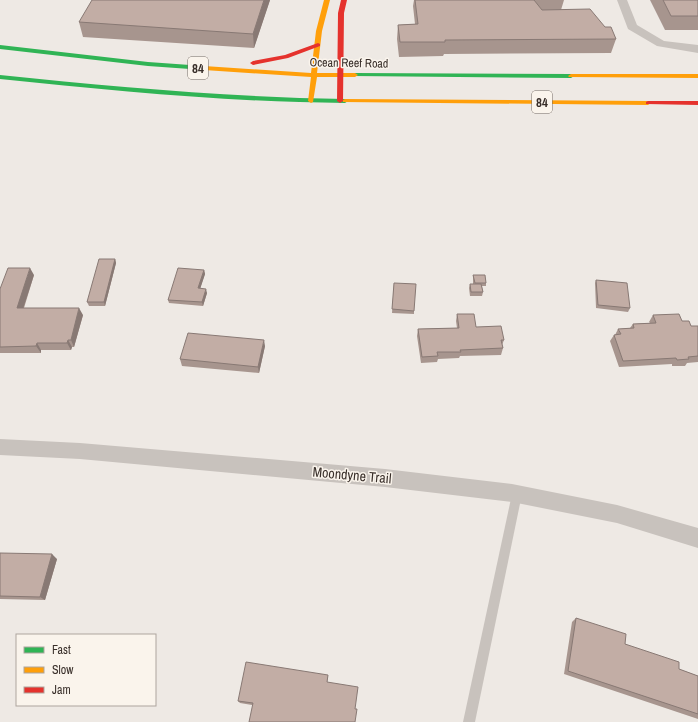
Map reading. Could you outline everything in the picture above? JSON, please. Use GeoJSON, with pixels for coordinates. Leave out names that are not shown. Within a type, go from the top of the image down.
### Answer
{"type":"FeatureCollection","features":[{"type":"Feature","properties":{"kind":"main road"},"geometry":{"type":"LineString","coordinates":[[311,101],[319,31],[327,0]]}},
{"type":"Feature","properties":{"kind":"main road"},"geometry":{"type":"LineString","coordinates":[[340,101],[341,13],[344,0]]}},
{"type":"Feature","properties":{"kind":"main road"},"geometry":{"type":"LineString","coordinates":[[180,67],[248,64],[277,60],[318,45]]}},
{"type":"Feature","properties":{"kind":"main road","name":"Ocean Reef Road"},"geometry":{"type":"LineString","coordinates":[[0,47],[180,67],[315,75],[698,76]]}},
{"type":"Feature","properties":{"kind":"main road","name":"84"},"geometry":{"type":"LineString","coordinates":[[0,77],[132,90],[311,101],[698,103]]}},
{"type":"Feature","properties":{"kind":"street"},"geometry":{"type":"LineString","coordinates":[[622,0],[632,27],[661,44],[698,49]]}},
{"type":"Feature","properties":{"kind":"street","name":"Moondyne Trail"},"geometry":{"type":"LineString","coordinates":[[0,447],[80,451],[385,478],[517,494],[617,514],[698,538]]}},
{"type":"Feature","properties":{"kind":"lane"},"geometry":{"type":"LineString","coordinates":[[470,722],[517,494]]}},
{"type":"Feature","properties":{"kind":"building"},"geometry":{"type":"Polygon","coordinates":[[[92,0],[264,0],[253,34],[79,22],[92,0]]]}},
{"type":"Feature","properties":{"kind":"building"},"geometry":{"type":"Polygon","coordinates":[[[415,0],[534,0],[542,10],[590,9],[605,27],[611,27],[616,39],[445,40],[445,42],[400,42],[398,25],[418,24],[415,0]]]}},
{"type":"Feature","properties":{"kind":"building"},"geometry":{"type":"Polygon","coordinates":[[[663,0],[698,0],[698,16],[671,16],[663,0]]]}},
{"type":"Feature","properties":{"kind":"building"},"geometry":{"type":"Polygon","coordinates":[[[99,259],[115,259],[104,302],[87,302],[99,259]]]}},
{"type":"Feature","properties":{"kind":"building"},"geometry":{"type":"Polygon","coordinates":[[[8,268],[30,268],[17,308],[79,308],[71,340],[68,340],[67,343],[37,343],[36,346],[0,347],[0,289],[8,268]]]}},
{"type":"Feature","properties":{"kind":"building"},"geometry":{"type":"Polygon","coordinates":[[[178,268],[204,270],[198,288],[206,289],[202,302],[168,300],[178,268]]]}},
{"type":"Feature","properties":{"kind":"building"},"geometry":{"type":"Polygon","coordinates":[[[473,275],[485,275],[486,283],[475,283],[473,275]]]}},
{"type":"Feature","properties":{"kind":"building"},"geometry":{"type":"Polygon","coordinates":[[[596,280],[627,283],[630,308],[598,305],[596,280]]]}},
{"type":"Feature","properties":{"kind":"building"},"geometry":{"type":"Polygon","coordinates":[[[394,283],[416,284],[414,311],[392,309],[394,283]]]}},
{"type":"Feature","properties":{"kind":"building"},"geometry":{"type":"Polygon","coordinates":[[[470,284],[481,284],[483,292],[471,292],[470,284]]]}},
{"type":"Feature","properties":{"kind":"building"},"geometry":{"type":"Polygon","coordinates":[[[457,314],[474,314],[476,327],[501,326],[504,340],[501,340],[503,348],[460,350],[461,352],[437,352],[438,356],[422,357],[418,329],[459,328],[457,314]]]}},
{"type":"Feature","properties":{"kind":"building"},"geometry":{"type":"Polygon","coordinates":[[[679,314],[682,321],[689,321],[691,326],[698,326],[698,356],[688,357],[689,359],[677,360],[676,358],[623,361],[614,335],[621,334],[618,329],[634,328],[633,324],[656,323],[653,315],[679,314]]]}},
{"type":"Feature","properties":{"kind":"building"},"geometry":{"type":"Polygon","coordinates":[[[188,333],[264,340],[258,367],[180,359],[188,333]]]}},
{"type":"Feature","properties":{"kind":"building"},"geometry":{"type":"Polygon","coordinates":[[[0,553],[52,554],[40,597],[0,596],[0,553]]]}},
{"type":"Feature","properties":{"kind":"building"},"geometry":{"type":"Polygon","coordinates":[[[576,618],[626,634],[625,644],[679,662],[679,669],[698,676],[698,714],[568,671],[576,618]]]}},
{"type":"Feature","properties":{"kind":"building"},"geometry":{"type":"Polygon","coordinates":[[[246,662],[328,675],[327,682],[358,687],[355,722],[249,722],[253,703],[238,701],[246,662]]]}},
{"type":"Feature","properties":{"kind":"traffic: fast"},"geometry":{"type":"LineString","coordinates":[[0,47],[148,64],[204,68]]}},
{"type":"Feature","properties":{"kind":"traffic: fast"},"geometry":{"type":"LineString","coordinates":[[355,75],[571,76]]}},
{"type":"Feature","properties":{"kind":"traffic: fast"},"geometry":{"type":"LineString","coordinates":[[0,77],[216,97],[345,101]]}},
{"type":"Feature","properties":{"kind":"traffic: slow"},"geometry":{"type":"LineString","coordinates":[[311,101],[319,31],[327,0]]}},
{"type":"Feature","properties":{"kind":"traffic: slow"},"geometry":{"type":"LineString","coordinates":[[204,68],[315,75],[355,75]]}},
{"type":"Feature","properties":{"kind":"traffic: slow"},"geometry":{"type":"LineString","coordinates":[[571,76],[698,76]]}},
{"type":"Feature","properties":{"kind":"traffic: slow"},"geometry":{"type":"LineString","coordinates":[[345,101],[648,103]]}},
{"type":"Feature","properties":{"kind":"traffic: jam"},"geometry":{"type":"LineString","coordinates":[[340,101],[341,13],[344,0]]}},
{"type":"Feature","properties":{"kind":"traffic: jam"},"geometry":{"type":"LineString","coordinates":[[253,63],[286,57],[318,45]]}},
{"type":"Feature","properties":{"kind":"traffic: jam"},"geometry":{"type":"LineString","coordinates":[[648,103],[698,103]]}}]}
